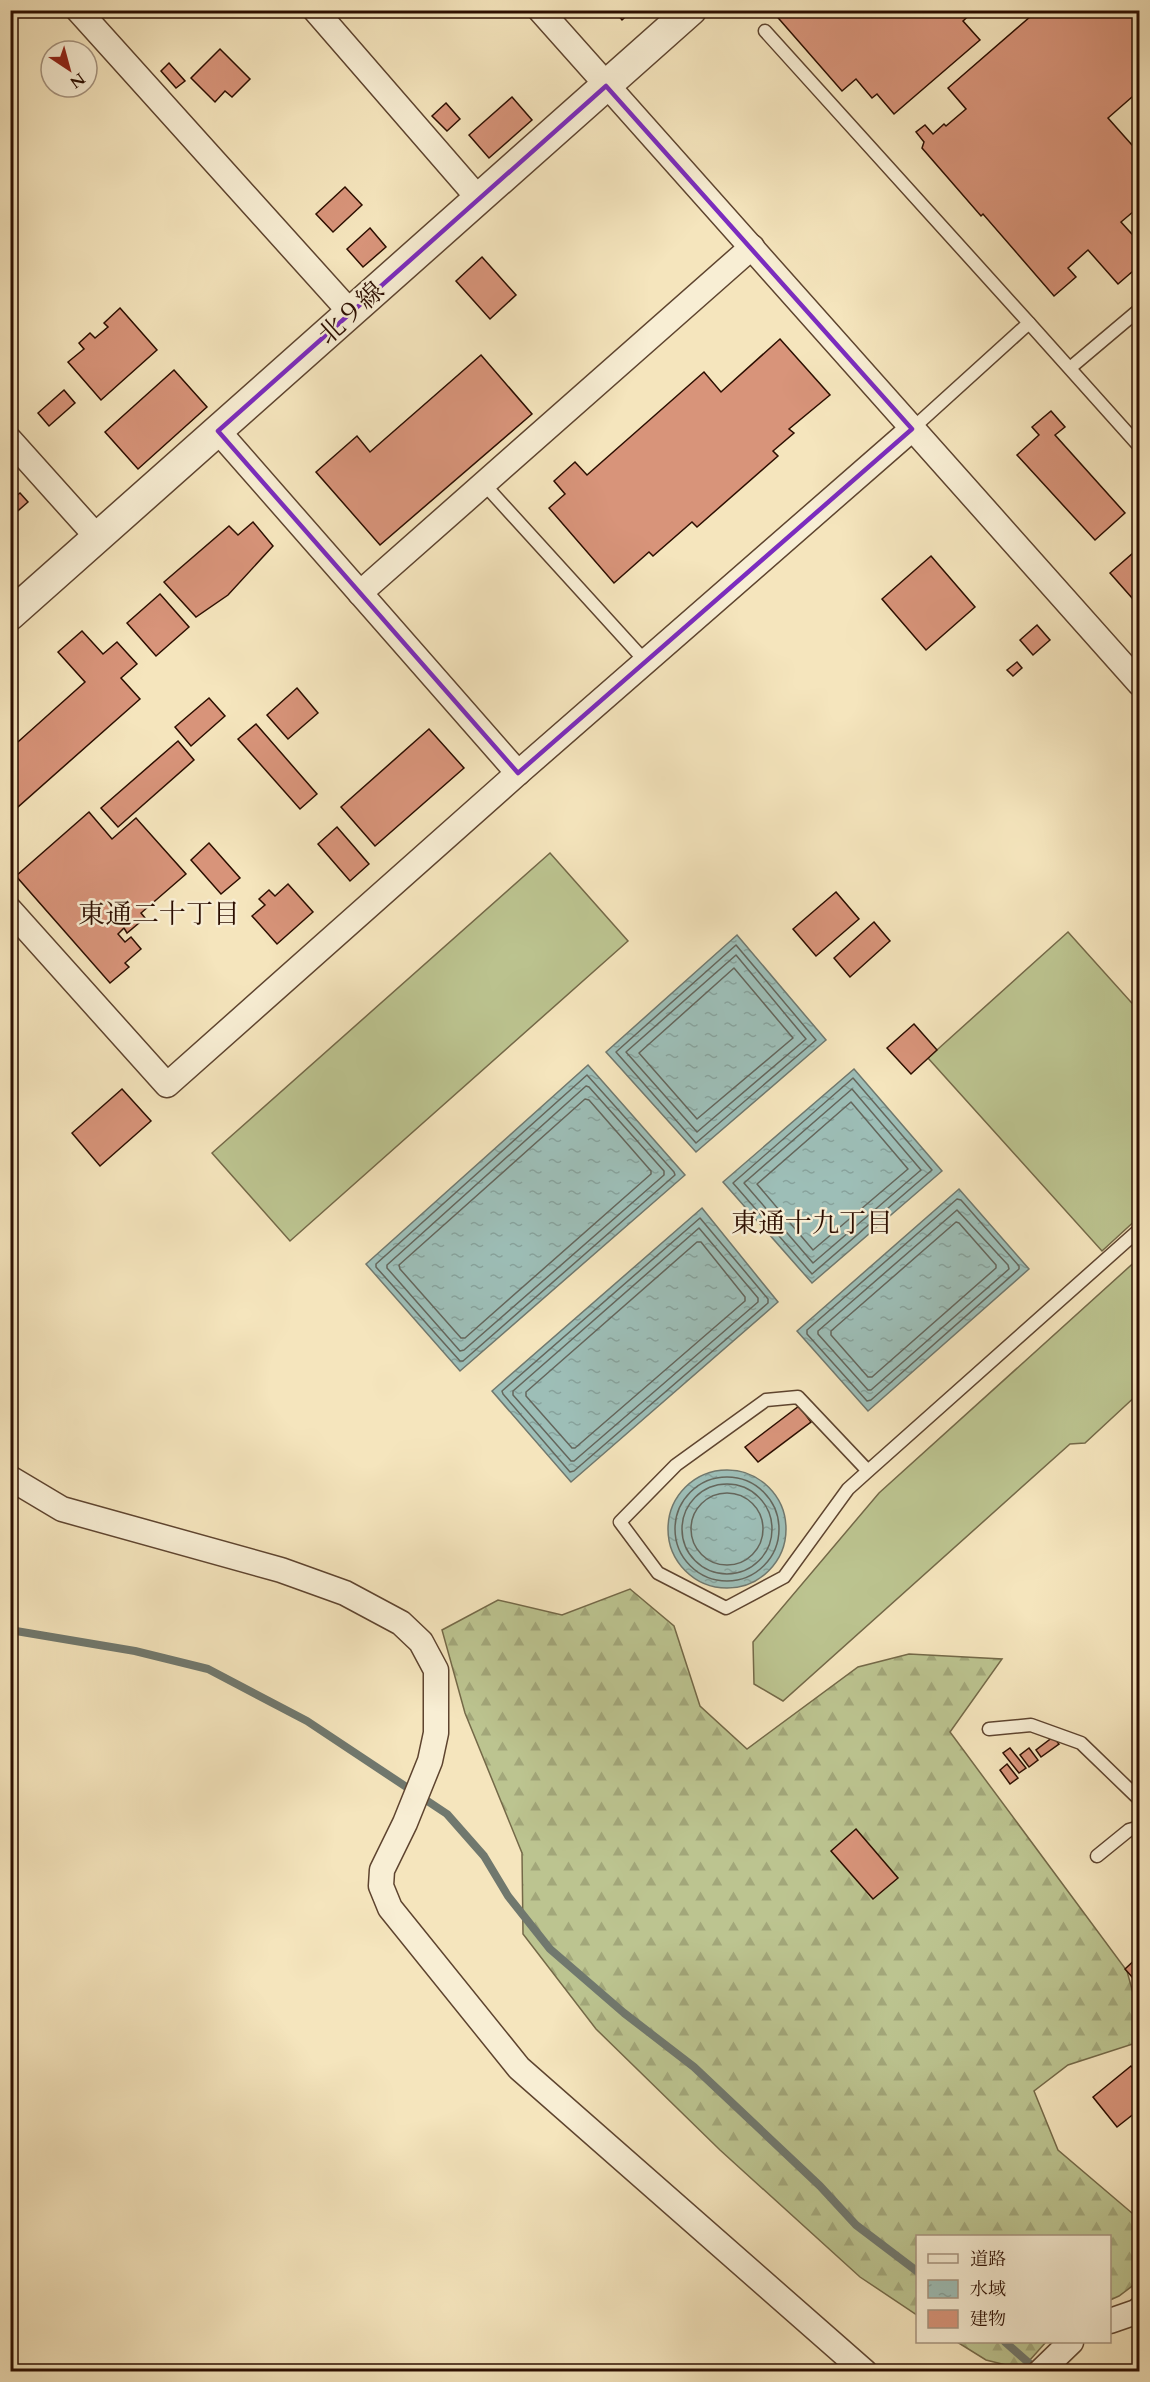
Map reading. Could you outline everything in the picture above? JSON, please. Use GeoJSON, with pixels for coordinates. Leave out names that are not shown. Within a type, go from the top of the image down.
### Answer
{"type":"FeatureCollection","features":[{"type":"Feature","properties":{"kind":"street"},"geometry":{"type":"LineString","coordinates":[[78,10],[351,313]]}},
{"type":"Feature","properties":{"kind":"street"},"geometry":{"type":"LineString","coordinates":[[315,10],[479,199]]}},
{"type":"Feature","properties":{"kind":"street"},"geometry":{"type":"LineString","coordinates":[[540,10],[1140,684]]}},
{"type":"Feature","properties":{"kind":"street","name":"北９線"},"geometry":{"type":"LineString","coordinates":[[10,615],[691,10]]}},
{"type":"Feature","properties":{"kind":"street"},"geometry":{"type":"LineString","coordinates":[[360,593],[752,247]]}},
{"type":"Feature","properties":{"kind":"street"},"geometry":{"type":"LineString","coordinates":[[10,910],[167,1085],[518,773],[912,429]]}},
{"type":"Feature","properties":{"kind":"street"},"geometry":{"type":"LineString","coordinates":[[218,431],[518,773]]}},
{"type":"Feature","properties":{"kind":"street"},"geometry":{"type":"LineString","coordinates":[[10,440],[98,538]]}},
{"type":"Feature","properties":{"kind":"street"},"geometry":{"type":"LineString","coordinates":[[10,1478],[62,1509],[281,1570],[345,1593],[401,1623],[421,1642],[436,1670],[436,1733],[430,1761],[405,1823],[382,1870],[381,1886],[390,1908],[519,2068],[866,2372]]}},
{"type":"Feature","properties":{"kind":"street"},"geometry":{"type":"LineString","coordinates":[[1111,2321],[1136,2313],[1140,2309]]}},
{"type":"Feature","properties":{"kind":"street"},"geometry":{"type":"LineString","coordinates":[[1040,2372],[1070,2343]]}},
{"type":"Feature","properties":{"kind":"lane"},"geometry":{"type":"LineString","coordinates":[[765,31],[1140,447]]}},
{"type":"Feature","properties":{"kind":"lane"},"geometry":{"type":"LineString","coordinates":[[1070,368],[1140,309]]}},
{"type":"Feature","properties":{"kind":"lane"},"geometry":{"type":"LineString","coordinates":[[912,429],[1029,323]]}},
{"type":"Feature","properties":{"kind":"lane"},"geometry":{"type":"LineString","coordinates":[[484,484],[646,662]]}},
{"type":"Feature","properties":{"kind":"lane"},"geometry":{"type":"LineString","coordinates":[[868,1471],[798,1397],[766,1400],[676,1465],[620,1522],[658,1573],[726,1608],[784,1577],[848,1489],[1140,1229]]}},
{"type":"Feature","properties":{"kind":"lane"},"geometry":{"type":"LineString","coordinates":[[989,1729],[1031,1725],[1081,1743],[1140,1800]]}},
{"type":"Feature","properties":{"kind":"lane"},"geometry":{"type":"LineString","coordinates":[[1096,1856],[1129,1830],[1140,1827]]}},
{"type":"Feature","properties":{"kind":"highlighted area"},"geometry":{"type":"Polygon","coordinates":[[[606,86],[912,429],[518,773],[218,431],[606,86]]]}},
{"type":"Feature","properties":{"kind":"green space"},"geometry":{"type":"Polygon","coordinates":[[[550,853],[628,941],[290,1241],[212,1153],[550,853]]]}},
{"type":"Feature","properties":{"kind":"green space"},"geometry":{"type":"Polygon","coordinates":[[[1068,932],[1139,1011],[1139,1217],[1102,1251],[928,1058],[1068,932]]]}},
{"type":"Feature","properties":{"kind":"green space"},"geometry":{"type":"Polygon","coordinates":[[[1139,1258],[1139,1393],[1085,1443],[1070,1444],[783,1701],[754,1684],[753,1642],[879,1493],[1139,1258]]]}},
{"type":"Feature","properties":{"kind":"green space"},"geometry":{"type":"Polygon","coordinates":[[[630,1589],[674,1626],[700,1706],[747,1749],[858,1667],[909,1654],[1002,1659],[950,1732],[1127,1971],[1139,2015],[1139,2042],[1068,2065],[1034,2091],[1058,2150],[1139,2219],[1139,2281],[1111,2300],[1111,2235],[916,2235],[916,2314],[860,2277],[720,2150],[596,2029],[523,1934],[522,1853],[465,1713],[442,1630],[498,1600],[562,1615],[630,1589]]]}},
{"type":"Feature","properties":{"kind":"green space"},"geometry":{"type":"Polygon","coordinates":[[[959,2343],[1045,2343],[1022,2369],[986,2360],[959,2343]]]}},
{"type":"Feature","properties":{"kind":"water"},"geometry":{"type":"Polygon","coordinates":[[[737,935],[826,1040],[696,1152],[606,1052],[737,935]]]}},
{"type":"Feature","properties":{"kind":"water"},"geometry":{"type":"Polygon","coordinates":[[[588,1065],[685,1175],[460,1371],[366,1264],[588,1065]]]}},
{"type":"Feature","properties":{"kind":"water"},"geometry":{"type":"Polygon","coordinates":[[[854,1069],[942,1171],[812,1283],[723,1182],[854,1069]]]}},
{"type":"Feature","properties":{"kind":"water"},"geometry":{"type":"Polygon","coordinates":[[[959,1189],[1029,1269],[868,1411],[797,1331],[959,1189]]]}},
{"type":"Feature","properties":{"kind":"water"},"geometry":{"type":"Polygon","coordinates":[[[702,1208],[778,1302],[571,1482],[492,1391],[702,1208]]]}},
{"type":"Feature","properties":{"kind":"water"},"geometry":{"type":"Polygon","coordinates":[[[727,1470],[760,1480],[776,1496],[786,1529],[776,1562],[760,1578],[727,1588],[694,1578],[678,1562],[668,1529],[678,1496],[694,1480],[727,1470]]]}},
{"type":"Feature","properties":{"kind":"building"},"geometry":{"type":"Polygon","coordinates":[[[614,10],[633,10],[622,20],[614,10]]]}},
{"type":"Feature","properties":{"kind":"building"},"geometry":{"type":"Polygon","coordinates":[[[775,10],[975,10],[963,21],[980,40],[894,114],[877,94],[872,98],[856,79],[842,91],[773,12],[775,10]]]}},
{"type":"Feature","properties":{"kind":"building"},"geometry":{"type":"Polygon","coordinates":[[[1038,10],[1140,10],[1140,90],[1108,118],[1140,154],[1140,206],[1121,222],[1140,243],[1140,265],[1118,284],[1088,250],[1068,268],[1076,277],[1054,296],[922,148],[924,142],[916,132],[925,125],[933,134],[966,109],[948,88],[1038,10]]]}},
{"type":"Feature","properties":{"kind":"building"},"geometry":{"type":"Polygon","coordinates":[[[220,49],[250,79],[232,97],[225,91],[215,102],[191,78],[220,49]]]}},
{"type":"Feature","properties":{"kind":"building"},"geometry":{"type":"Polygon","coordinates":[[[169,63],[185,81],[176,88],[161,71],[169,63]]]}},
{"type":"Feature","properties":{"kind":"building"},"geometry":{"type":"Polygon","coordinates":[[[512,97],[532,120],[489,158],[469,135],[512,97]]]}},
{"type":"Feature","properties":{"kind":"building"},"geometry":{"type":"Polygon","coordinates":[[[446,103],[460,119],[447,131],[432,116],[446,103]]]}},
{"type":"Feature","properties":{"kind":"building"},"geometry":{"type":"Polygon","coordinates":[[[345,187],[362,205],[333,232],[316,214],[345,187]]]}},
{"type":"Feature","properties":{"kind":"building"},"geometry":{"type":"Polygon","coordinates":[[[370,228],[386,247],[363,267],[347,249],[370,228]]]}},
{"type":"Feature","properties":{"kind":"building"},"geometry":{"type":"Polygon","coordinates":[[[482,257],[516,295],[490,319],[456,281],[482,257]]]}},
{"type":"Feature","properties":{"kind":"building"},"geometry":{"type":"Polygon","coordinates":[[[120,308],[157,350],[101,400],[68,362],[84,349],[79,343],[90,333],[95,338],[108,327],[104,323],[120,308]]]}},
{"type":"Feature","properties":{"kind":"building"},"geometry":{"type":"Polygon","coordinates":[[[780,339],[830,395],[789,429],[794,433],[773,451],[778,456],[697,527],[692,522],[653,556],[649,552],[614,583],[549,508],[565,494],[554,481],[575,462],[587,475],[704,372],[721,392],[780,339]]]}},
{"type":"Feature","properties":{"kind":"building"},"geometry":{"type":"Polygon","coordinates":[[[481,355],[532,414],[380,545],[316,472],[357,436],[370,452],[481,355]]]}},
{"type":"Feature","properties":{"kind":"building"},"geometry":{"type":"Polygon","coordinates":[[[174,370],[207,407],[138,469],[105,432],[174,370]]]}},
{"type":"Feature","properties":{"kind":"building"},"geometry":{"type":"Polygon","coordinates":[[[64,390],[75,403],[49,426],[38,413],[64,390]]]}},
{"type":"Feature","properties":{"kind":"building"},"geometry":{"type":"Polygon","coordinates":[[[1051,411],[1065,427],[1055,435],[1125,513],[1095,540],[1017,455],[1039,435],[1032,427],[1051,411]]]}},
{"type":"Feature","properties":{"kind":"building"},"geometry":{"type":"Polygon","coordinates":[[[20,493],[28,502],[12,516],[10,501],[20,493]]]}},
{"type":"Feature","properties":{"kind":"building"},"geometry":{"type":"Polygon","coordinates":[[[253,522],[273,546],[228,595],[196,617],[164,582],[229,526],[238,535],[253,522]]]}},
{"type":"Feature","properties":{"kind":"building"},"geometry":{"type":"Polygon","coordinates":[[[1140,547],[1140,607],[1110,573],[1140,547]]]}},
{"type":"Feature","properties":{"kind":"building"},"geometry":{"type":"Polygon","coordinates":[[[931,556],[975,607],[926,650],[882,599],[931,556]]]}},
{"type":"Feature","properties":{"kind":"building"},"geometry":{"type":"Polygon","coordinates":[[[160,594],[189,627],[156,656],[127,623],[160,594]]]}},
{"type":"Feature","properties":{"kind":"building"},"geometry":{"type":"Polygon","coordinates":[[[1037,625],[1050,640],[1033,655],[1020,640],[1037,625]]]}},
{"type":"Feature","properties":{"kind":"building"},"geometry":{"type":"Polygon","coordinates":[[[82,631],[103,654],[117,642],[137,664],[121,678],[140,699],[10,814],[10,749],[85,682],[58,652],[82,631]]]}},
{"type":"Feature","properties":{"kind":"building"},"geometry":{"type":"Polygon","coordinates":[[[1017,662],[1022,668],[1013,676],[1007,670],[1017,662]]]}},
{"type":"Feature","properties":{"kind":"building"},"geometry":{"type":"Polygon","coordinates":[[[297,688],[318,713],[288,739],[267,715],[297,688]]]}},
{"type":"Feature","properties":{"kind":"building"},"geometry":{"type":"Polygon","coordinates":[[[209,698],[225,716],[191,746],[175,727],[209,698]]]}},
{"type":"Feature","properties":{"kind":"building"},"geometry":{"type":"Polygon","coordinates":[[[256,724],[317,794],[300,809],[238,739],[256,724]]]}},
{"type":"Feature","properties":{"kind":"building"},"geometry":{"type":"Polygon","coordinates":[[[429,729],[464,768],[375,846],[341,807],[429,729]]]}},
{"type":"Feature","properties":{"kind":"building"},"geometry":{"type":"Polygon","coordinates":[[[178,741],[194,760],[118,827],[101,808],[178,741]]]}},
{"type":"Feature","properties":{"kind":"building"},"geometry":{"type":"Polygon","coordinates":[[[89,812],[112,839],[136,818],[186,874],[141,913],[145,918],[127,933],[124,928],[118,934],[125,942],[131,937],[141,949],[125,963],[129,967],[110,983],[16,876],[89,812]]]}},
{"type":"Feature","properties":{"kind":"building"},"geometry":{"type":"Polygon","coordinates":[[[337,827],[369,864],[350,881],[318,844],[337,827]]]}},
{"type":"Feature","properties":{"kind":"building"},"geometry":{"type":"Polygon","coordinates":[[[209,843],[240,878],[221,894],[191,860],[209,843]]]}},
{"type":"Feature","properties":{"kind":"building"},"geometry":{"type":"Polygon","coordinates":[[[288,884],[313,912],[277,944],[252,916],[265,905],[259,899],[269,890],[275,896],[288,884]]]}},
{"type":"Feature","properties":{"kind":"building"},"geometry":{"type":"Polygon","coordinates":[[[836,892],[859,919],[816,956],[793,929],[836,892]]]}},
{"type":"Feature","properties":{"kind":"building"},"geometry":{"type":"Polygon","coordinates":[[[874,922],[890,941],[850,977],[834,958],[874,922]]]}},
{"type":"Feature","properties":{"kind":"building"},"geometry":{"type":"Polygon","coordinates":[[[914,1024],[937,1050],[911,1074],[887,1048],[914,1024]]]}},
{"type":"Feature","properties":{"kind":"building"},"geometry":{"type":"Polygon","coordinates":[[[122,1089],[151,1121],[100,1166],[72,1133],[122,1089]]]}},
{"type":"Feature","properties":{"kind":"building"},"geometry":{"type":"Polygon","coordinates":[[[799,1406],[811,1422],[758,1462],[745,1447],[799,1406]]]}},
{"type":"Feature","properties":{"kind":"building"},"geometry":{"type":"Polygon","coordinates":[[[1053,1737],[1059,1744],[1041,1757],[1036,1750],[1053,1737]]]}},
{"type":"Feature","properties":{"kind":"building"},"geometry":{"type":"Polygon","coordinates":[[[1010,1748],[1026,1768],[1019,1773],[1003,1753],[1010,1748]]]}},
{"type":"Feature","properties":{"kind":"building"},"geometry":{"type":"Polygon","coordinates":[[[1029,1748],[1038,1760],[1029,1767],[1020,1755],[1029,1748]]]}},
{"type":"Feature","properties":{"kind":"building"},"geometry":{"type":"Polygon","coordinates":[[[1007,1764],[1018,1778],[1010,1784],[1000,1770],[1007,1764]]]}},
{"type":"Feature","properties":{"kind":"building"},"geometry":{"type":"Polygon","coordinates":[[[856,1829],[898,1878],[873,1899],[831,1851],[856,1829]]]}},
{"type":"Feature","properties":{"kind":"building"},"geometry":{"type":"Polygon","coordinates":[[[1140,1955],[1140,1986],[1125,1969],[1140,1955]]]}},
{"type":"Feature","properties":{"kind":"building"},"geometry":{"type":"Polygon","coordinates":[[[1131,2066],[1140,2076],[1140,2109],[1117,2127],[1093,2097],[1131,2066]]]}},
{"type":"Feature","properties":{"kind":"waterway"},"geometry":{"type":"LineString","coordinates":[[10,1630],[135,1651],[208,1669],[307,1721],[447,1814],[484,1856],[508,1896],[550,1949],[624,2013],[694,2067],[820,2186],[856,2225],[916,2270]]}},
{"type":"Feature","properties":{"kind":"waterway"},"geometry":{"type":"LineString","coordinates":[[1006,2343],[1038,2371]]}},
{"type":"Feature","properties":{"kind":"district","name":"東通二十丁目"},"geometry":{"type":"Point","coordinates":[159,914]}},
{"type":"Feature","properties":{"kind":"district","name":"東通十九丁目"},"geometry":{"type":"Point","coordinates":[812,1223]}}]}
